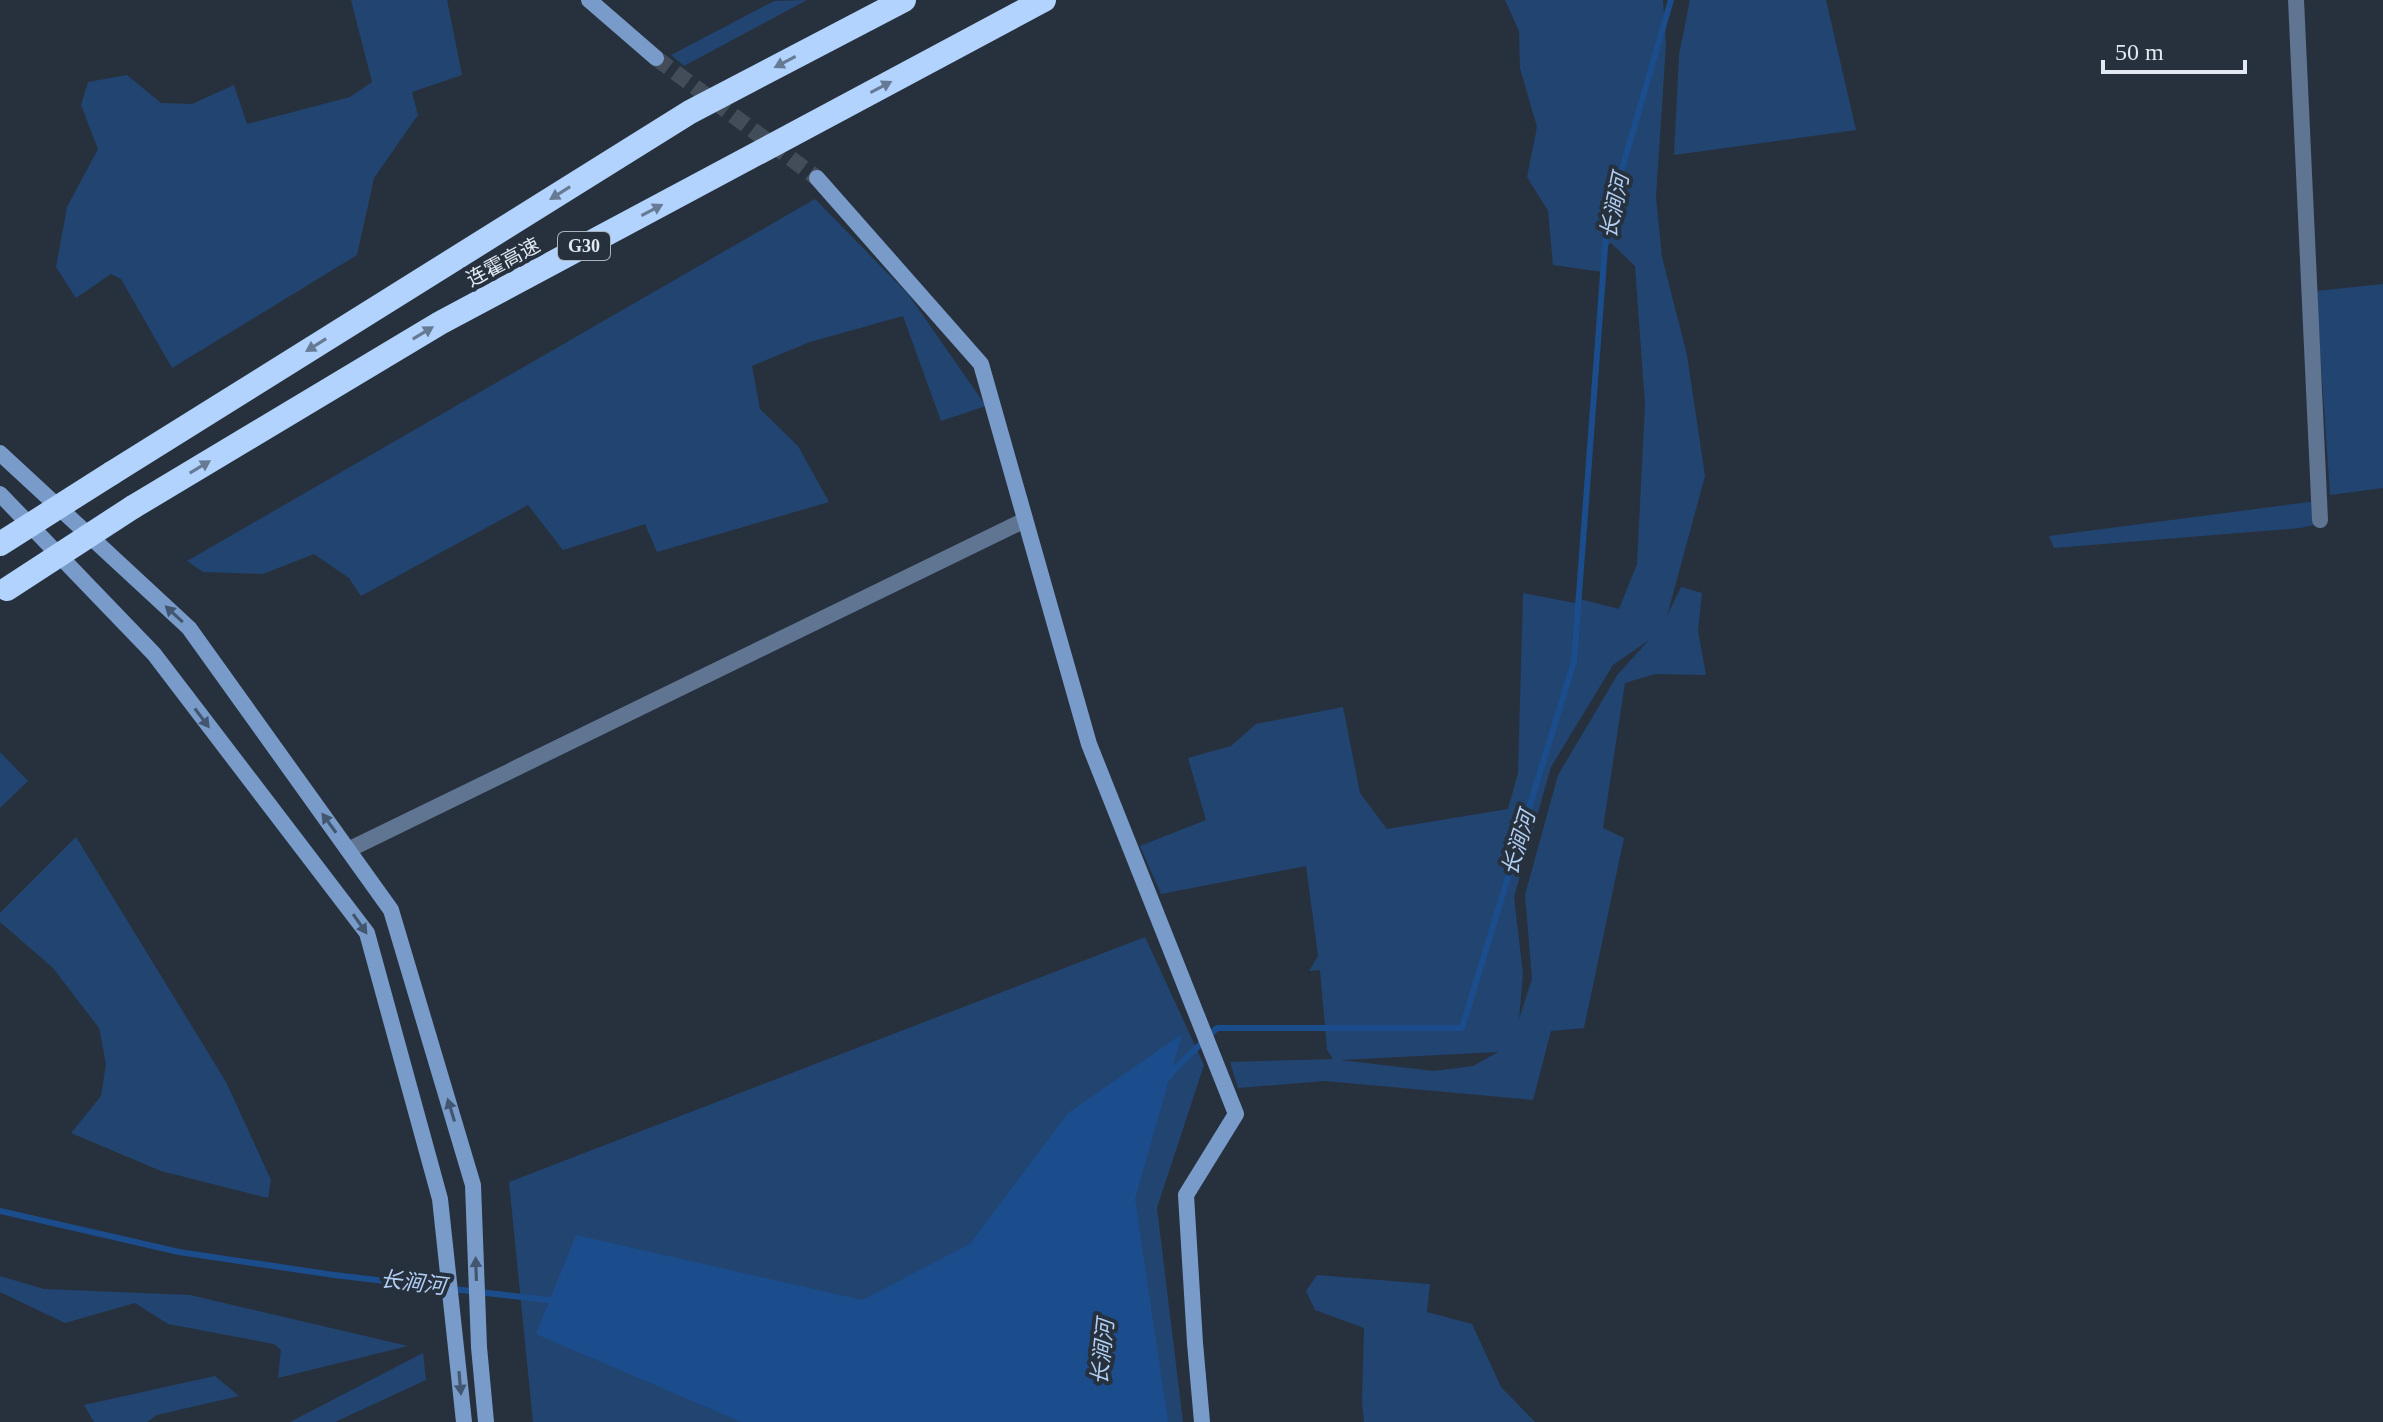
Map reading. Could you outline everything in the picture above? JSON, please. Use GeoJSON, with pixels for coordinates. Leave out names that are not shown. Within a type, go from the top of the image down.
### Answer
{"type":"FeatureCollection","features":[{"type":"Feature","properties":{"kind":"highway","name":"连霍高速"},"geometry":{"type":"LineString","coordinates":[[0,544],[690,112],[904,0]]}},
{"type":"Feature","properties":{"kind":"highway","name":"连霍高速"},"geometry":{"type":"LineString","coordinates":[[3,591],[133,507],[440,323],[1044,0]]}},
{"type":"Feature","properties":{"kind":"main road"},"geometry":{"type":"LineString","coordinates":[[589,0],[656,58]]}},
{"type":"Feature","properties":{"kind":"main road"},"geometry":{"type":"LineString","coordinates":[[817,178],[981,364],[1089,744],[1236,1114],[1186,1195],[1202,1422]]}},
{"type":"Feature","properties":{"kind":"main road"},"geometry":{"type":"LineString","coordinates":[[0,453],[189,628],[391,910],[473,1185],[479,1347],[486,1422]]}},
{"type":"Feature","properties":{"kind":"main road"},"geometry":{"type":"LineString","coordinates":[[0,494],[154,654],[367,933],[440,1199],[464,1422]]}},
{"type":"Feature","properties":{"kind":"street"},"geometry":{"type":"LineString","coordinates":[[2296,0],[2320,520]]}},
{"type":"Feature","properties":{"kind":"street"},"geometry":{"type":"LineString","coordinates":[[348,850],[1025,520]]}},
{"type":"Feature","properties":{"kind":"shaded area"},"geometry":{"type":"Polygon","coordinates":[[[351,0],[447,0],[462,75],[412,92],[418,115],[374,178],[357,255],[172,368],[121,279],[111,274],[76,298],[56,267],[67,207],[98,149],[81,105],[88,82],[127,75],[161,103],[192,104],[234,85],[247,124],[350,97],[372,82],[351,0]]]}},
{"type":"Feature","properties":{"kind":"shaded area"},"geometry":{"type":"Polygon","coordinates":[[[807,0],[684,66],[671,55],[774,1],[807,0]]]}},
{"type":"Feature","properties":{"kind":"shaded area"},"geometry":{"type":"Polygon","coordinates":[[[1505,0],[1663,0],[1666,44],[1656,197],[1662,257],[1687,355],[1705,476],[1667,616],[1681,587],[1702,593],[1698,631],[1706,675],[1655,674],[1625,683],[1603,828],[1624,838],[1584,1028],[1551,1031],[1533,1100],[1325,1081],[1238,1088],[1230,1062],[1333,1059],[1327,1050],[1320,970],[1309,971],[1318,956],[1306,866],[1161,894],[1140,846],[1206,820],[1188,758],[1231,746],[1256,724],[1343,707],[1360,793],[1387,829],[1508,809],[1518,773],[1523,593],[1575,603],[1576,598],[1619,609],[1637,564],[1645,405],[1635,266],[1611,243],[1603,248],[1603,272],[1553,265],[1548,211],[1527,177],[1537,127],[1520,68],[1519,31],[1505,0]],[[1649,640],[1613,665],[1551,767],[1514,897],[1523,974],[1519,1019],[1532,979],[1525,895],[1558,775],[1618,674],[1649,640]],[[1498,1052],[1340,1060],[1434,1071],[1473,1066],[1498,1052]]]}},
{"type":"Feature","properties":{"kind":"shaded area"},"geometry":{"type":"Polygon","coordinates":[[[1690,0],[1826,0],[1856,130],[1674,155],[1679,55],[1690,0]]]}},
{"type":"Feature","properties":{"kind":"shaded area"},"geometry":{"type":"Polygon","coordinates":[[[815,199],[908,294],[986,406],[941,421],[903,316],[810,342],[752,366],[760,409],[798,446],[829,502],[657,552],[645,524],[563,550],[528,505],[361,596],[349,578],[314,554],[263,574],[203,572],[187,561],[815,199]]]}},
{"type":"Feature","properties":{"kind":"shaded area"},"geometry":{"type":"Polygon","coordinates":[[[2383,284],[2383,488],[2330,495],[2316,291],[2383,284]]]}},
{"type":"Feature","properties":{"kind":"shaded area"},"geometry":{"type":"Polygon","coordinates":[[[2317,501],[2319,524],[2300,528],[2054,548],[2049,536],[2317,501]]]}},
{"type":"Feature","properties":{"kind":"shaded area"},"geometry":{"type":"Polygon","coordinates":[[[0,752],[28,781],[0,808],[0,752]]]}},
{"type":"Feature","properties":{"kind":"shaded area"},"geometry":{"type":"Polygon","coordinates":[[[76,837],[226,1082],[271,1180],[268,1198],[161,1171],[71,1133],[101,1096],[106,1064],[99,1028],[53,968],[0,922],[0,913],[76,837]]]}},
{"type":"Feature","properties":{"kind":"shaded area"},"geometry":{"type":"Polygon","coordinates":[[[1145,937],[1204,1065],[1157,1208],[1183,1422],[533,1422],[509,1182],[1145,937]]]}},
{"type":"Feature","properties":{"kind":"shaded area"},"geometry":{"type":"Polygon","coordinates":[[[1317,1275],[1430,1284],[1427,1312],[1472,1324],[1501,1387],[1535,1422],[1364,1422],[1364,1328],[1315,1310],[1306,1291],[1317,1275]]]}},
{"type":"Feature","properties":{"kind":"shaded area"},"geometry":{"type":"Polygon","coordinates":[[[0,1276],[44,1289],[190,1295],[408,1346],[278,1378],[281,1350],[274,1344],[168,1324],[135,1303],[65,1323],[0,1292],[0,1276]]]}},
{"type":"Feature","properties":{"kind":"shaded area"},"geometry":{"type":"Polygon","coordinates":[[[423,1353],[426,1380],[335,1422],[290,1422],[423,1353]]]}},
{"type":"Feature","properties":{"kind":"shaded area"},"geometry":{"type":"Polygon","coordinates":[[[215,1376],[239,1396],[157,1415],[147,1422],[94,1422],[84,1405],[215,1376]]]}},
{"type":"Feature","properties":{"kind":"water"},"geometry":{"type":"Polygon","coordinates":[[[1182,1034],[1135,1199],[1168,1422],[741,1422],[536,1334],[576,1235],[862,1300],[970,1244],[1068,1113],[1182,1034]]]}},
{"type":"Feature","properties":{"kind":"waterway","name":"长涧河"},"geometry":{"type":"LineString","coordinates":[[1169,1077],[1217,1028],[1462,1028],[1574,661],[1607,221],[1671,0]]}},
{"type":"Feature","properties":{"kind":"waterway","name":"长涧河"},"geometry":{"type":"LineString","coordinates":[[0,1211],[179,1252],[334,1275],[556,1301]]}},
{"type":"Feature","properties":{"kind":"tunnel"},"geometry":{"type":"LineString","coordinates":[[656,58],[817,178]]}}]}
